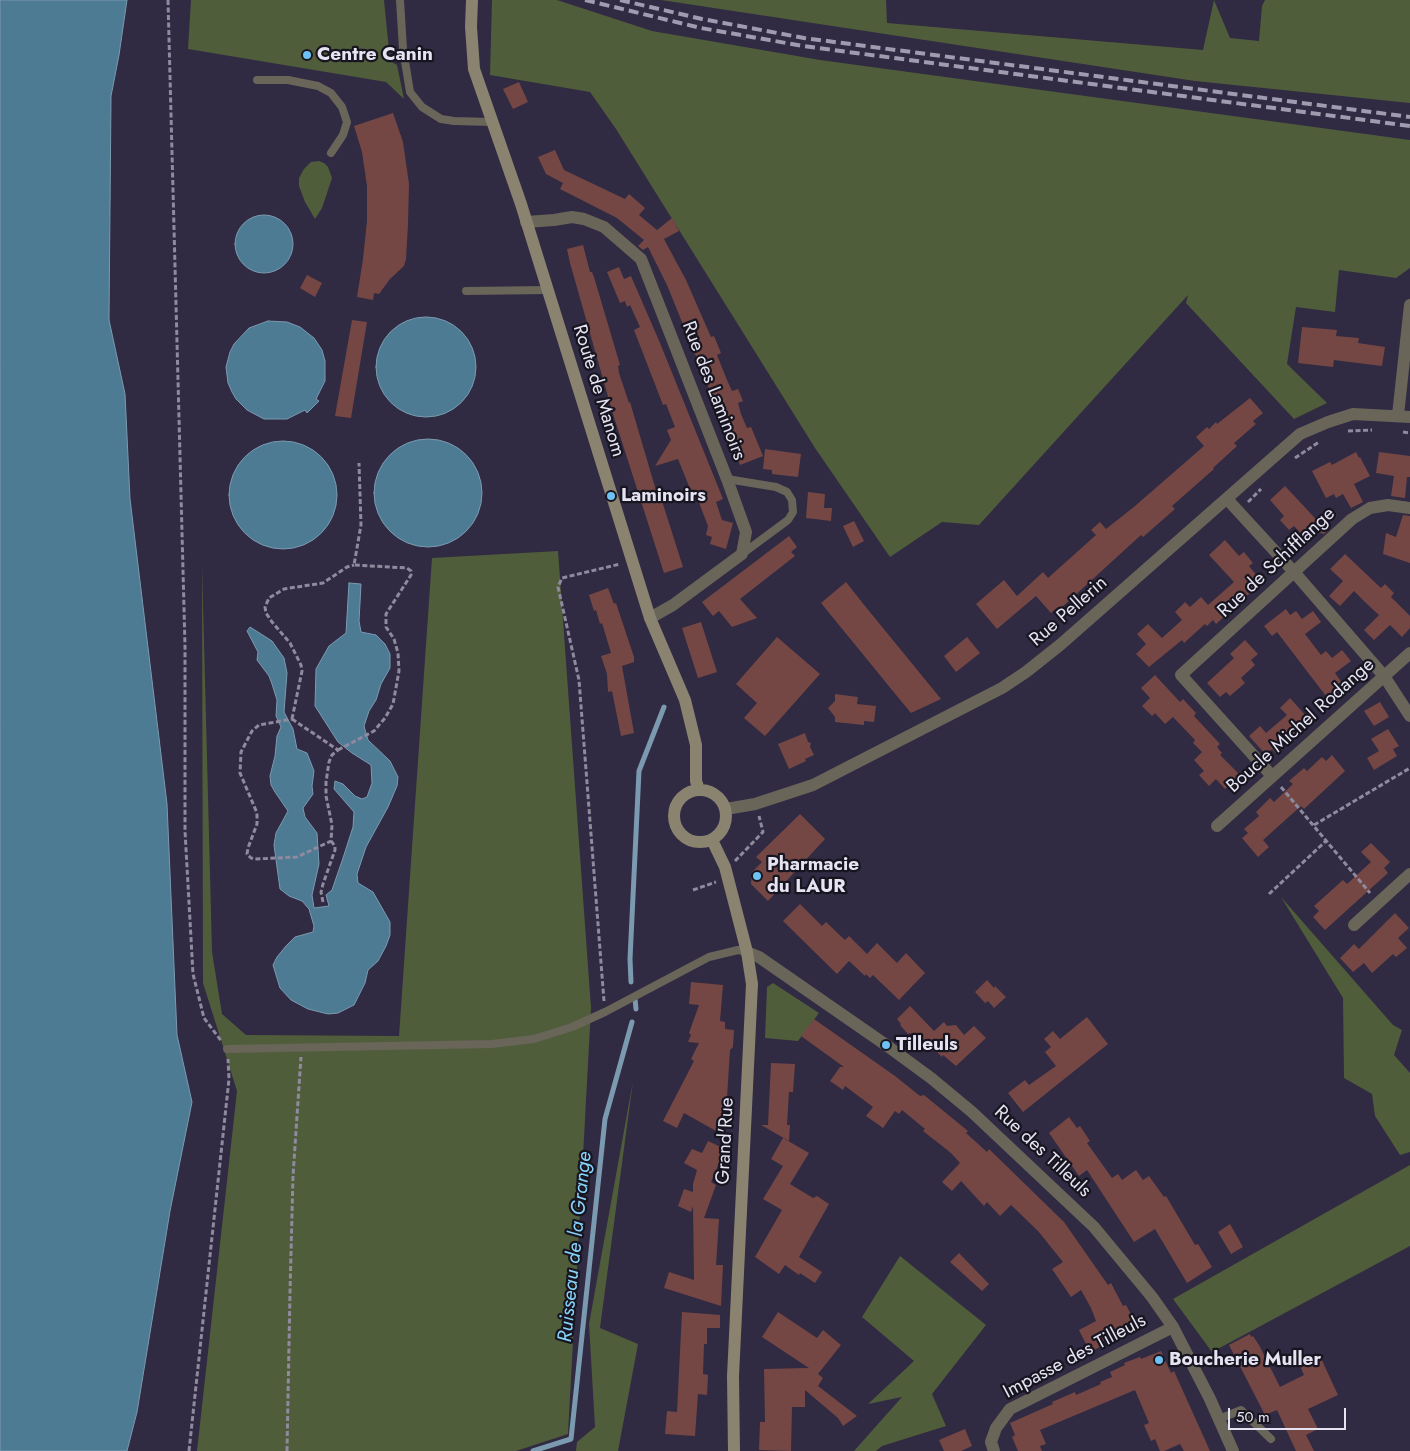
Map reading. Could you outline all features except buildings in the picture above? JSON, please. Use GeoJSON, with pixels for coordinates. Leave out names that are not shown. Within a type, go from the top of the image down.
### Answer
{"type":"FeatureCollection","features":[{"type":"Feature","properties":{"kind":"street","name":"Route de Manom"},"geometry":{"type":"LineString","coordinates":[[472,0],[471,27],[474,69],[548,290],[650,618],[685,700],[696,745],[696,781],[700,790]]}},
{"type":"Feature","properties":{"kind":"street","name":"Rue des Laminoirs"},"geometry":{"type":"LineString","coordinates":[[526,222],[554,220],[572,216],[584,219],[604,227],[641,259],[746,532],[742,554]]}},
{"type":"Feature","properties":{"kind":"street"},"geometry":{"type":"LineString","coordinates":[[1404,416],[1410,305]]}},
{"type":"Feature","properties":{"kind":"street","name":"Rue Pellerin"},"geometry":{"type":"LineString","coordinates":[[726,809],[756,804],[813,784],[1010,683],[1060,645],[1300,434],[1353,414],[1404,416]]}},
{"type":"Feature","properties":{"kind":"street"},"geometry":{"type":"LineString","coordinates":[[1227,499],[1294,572],[1384,676],[1410,716]]}},
{"type":"Feature","properties":{"kind":"street","name":"Rue de Schifflange"},"geometry":{"type":"LineString","coordinates":[[1272,776],[1181,675],[1352,519],[1370,508],[1388,505],[1410,508]]}},
{"type":"Feature","properties":{"kind":"street"},"geometry":{"type":"LineString","coordinates":[[650,618],[673,605],[742,554]]}},
{"type":"Feature","properties":{"kind":"street","name":"Boucle Michel Rodange"},"geometry":{"type":"LineString","coordinates":[[1218,826],[1410,653]]}},
{"type":"Feature","properties":{"kind":"street"},"geometry":{"type":"LineString","coordinates":[[708,791],[722,801],[726,809],[724,827],[719,835],[712,840],[695,842],[687,839],[676,827],[674,818],[678,802],[691,792],[708,791]]}},
{"type":"Feature","properties":{"kind":"street","name":"Grand'Rue"},"geometry":{"type":"LineString","coordinates":[[712,840],[725,867],[747,952],[752,984],[733,1376],[734,1451]]}},
{"type":"Feature","properties":{"kind":"street"},"geometry":{"type":"LineString","coordinates":[[1354,925],[1410,874]]}},
{"type":"Feature","properties":{"kind":"street","name":"Rue des Tilleuls"},"geometry":{"type":"LineString","coordinates":[[747,952],[759,957],[931,1078],[972,1112],[1094,1227],[1152,1297],[1173,1327],[1233,1451]]}},
{"type":"Feature","properties":{"kind":"street","name":"Impasse des Tilleuls"},"geometry":{"type":"LineString","coordinates":[[994,1451],[991,1442],[996,1428],[1010,1409],[1173,1327]]}},
{"type":"Feature","properties":{"kind":"lane"},"geometry":{"type":"LineString","coordinates":[[400,0],[403,49],[410,92],[422,107],[441,119],[492,122]]}},
{"type":"Feature","properties":{"kind":"lane"},"geometry":{"type":"LineString","coordinates":[[257,80],[288,80],[318,86],[331,93],[342,107],[347,122],[343,135],[331,153]]}},
{"type":"Feature","properties":{"kind":"lane"},"geometry":{"type":"LineString","coordinates":[[466,291],[548,290]]}},
{"type":"Feature","properties":{"kind":"lane"},"geometry":{"type":"LineString","coordinates":[[727,480],[776,487],[787,492],[792,500],[793,512],[788,520],[742,554]]}},
{"type":"Feature","properties":{"kind":"lane"},"geometry":{"type":"LineString","coordinates":[[227,1049],[492,1044],[534,1039],[572,1027],[605,1012],[709,957],[738,950],[747,952]]}},
{"type":"Feature","properties":{"kind":"lane"},"geometry":{"type":"LineString","coordinates":[[1219,1419],[1241,1410],[1271,1439]]}},
{"type":"Feature","properties":{"kind":"path"},"geometry":{"type":"LineString","coordinates":[[168,0],[185,646],[185,831],[193,974],[204,1018],[227,1049],[229,1079],[189,1451]]}},
{"type":"Feature","properties":{"kind":"path"},"geometry":{"type":"LineString","coordinates":[[1347,431],[1380,430]]}},
{"type":"Feature","properties":{"kind":"path"},"geometry":{"type":"LineString","coordinates":[[1396,431],[1410,433]]}},
{"type":"Feature","properties":{"kind":"path"},"geometry":{"type":"LineString","coordinates":[[1293,460],[1322,440]]}},
{"type":"Feature","properties":{"kind":"path"},"geometry":{"type":"LineString","coordinates":[[354,565],[361,525],[359,464]]}},
{"type":"Feature","properties":{"kind":"path"},"geometry":{"type":"LineString","coordinates":[[1238,511],[1265,485]]}},
{"type":"Feature","properties":{"kind":"path"},"geometry":{"type":"LineString","coordinates":[[605,1012],[579,680],[558,588],[562,578],[633,560]]}},
{"type":"Feature","properties":{"kind":"path"},"geometry":{"type":"LineString","coordinates":[[291,719],[302,671],[290,643],[266,613],[269,598],[284,589],[323,583],[354,565],[407,568],[411,571],[412,575],[386,614],[386,627],[394,639],[398,653],[399,671],[392,704],[385,718],[374,731],[338,750],[332,755],[329,762],[326,782],[326,796],[332,825],[329,843]]}},
{"type":"Feature","properties":{"kind":"path"},"geometry":{"type":"LineString","coordinates":[[329,843],[302,856],[251,858],[247,854],[257,824],[257,813],[240,773],[240,762],[241,752],[252,731],[259,725],[291,719],[338,750]]}},
{"type":"Feature","properties":{"kind":"path"},"geometry":{"type":"LineString","coordinates":[[1314,825],[1410,768]]}},
{"type":"Feature","properties":{"kind":"path"},"geometry":{"type":"LineString","coordinates":[[1272,776],[1378,903]]}},
{"type":"Feature","properties":{"kind":"path"},"geometry":{"type":"LineString","coordinates":[[734,864],[734,861],[763,832],[758,813]]}},
{"type":"Feature","properties":{"kind":"path"},"geometry":{"type":"LineString","coordinates":[[1269,894],[1327,840]]}},
{"type":"Feature","properties":{"kind":"path"},"geometry":{"type":"LineString","coordinates":[[323,902],[321,892],[335,850],[335,846],[329,843]]}},
{"type":"Feature","properties":{"kind":"path"},"geometry":{"type":"LineString","coordinates":[[693,890],[728,878]]}},
{"type":"Feature","properties":{"kind":"path"},"geometry":{"type":"LineString","coordinates":[[288,1451],[293,1186],[302,1048]]}},
{"type":"Feature","properties":{"kind":"green space","name":"Centre Canin"},"geometry":{"type":"Polygon","coordinates":[[[191,0],[384,0],[390,61],[397,65],[404,99],[386,82],[188,49],[191,0]]]}},
{"type":"Feature","properties":{"kind":"green space"},"geometry":{"type":"Polygon","coordinates":[[[492,0],[557,0],[652,31],[820,60],[1410,140],[1410,268],[1396,278],[1339,270],[1335,312],[1296,307],[1287,364],[1327,403],[1294,419],[1186,303],[1188,295],[979,525],[942,522],[890,557],[815,448],[616,129],[590,92],[490,75],[492,0]]]}},
{"type":"Feature","properties":{"kind":"green space"},"geometry":{"type":"Polygon","coordinates":[[[661,0],[886,0],[887,23],[1203,50],[1214,0],[1230,38],[1259,41],[1262,6],[1265,0],[1410,0],[1410,103],[1195,81],[661,0]]]}},
{"type":"Feature","properties":{"kind":"green space"},"geometry":{"type":"Polygon","coordinates":[[[319,161],[328,167],[332,178],[322,208],[315,219],[305,202],[299,186],[299,178],[311,162],[319,161]]]}},
{"type":"Feature","properties":{"kind":"green space"},"geometry":{"type":"Polygon","coordinates":[[[558,551],[591,1008],[568,1434],[516,1451],[197,1451],[237,1091],[203,983],[202,564],[212,952],[222,1014],[246,1035],[399,1036],[432,558],[558,551]]]}},
{"type":"Feature","properties":{"kind":"green space"},"geometry":{"type":"Polygon","coordinates":[[[1281,897],[1393,1025],[1402,1030],[1394,1055],[1410,1073],[1410,1152],[1400,1155],[1375,1116],[1372,1094],[1344,1078],[1343,998],[1281,897]]]}},
{"type":"Feature","properties":{"kind":"green space"},"geometry":{"type":"Polygon","coordinates":[[[773,983],[819,1013],[798,1041],[765,1038],[767,987],[773,983]]]}},
{"type":"Feature","properties":{"kind":"green space"},"geometry":{"type":"Polygon","coordinates":[[[633,1081],[600,1328],[638,1344],[618,1451],[576,1451],[577,1442],[595,1427],[589,1324],[633,1081]]]}},
{"type":"Feature","properties":{"kind":"green space"},"geometry":{"type":"Polygon","coordinates":[[[1410,1165],[1410,1246],[1212,1352],[1173,1299],[1410,1165]]]}},
{"type":"Feature","properties":{"kind":"green space"},"geometry":{"type":"Polygon","coordinates":[[[900,1256],[986,1325],[932,1394],[946,1426],[882,1446],[876,1451],[854,1451],[902,1397],[868,1404],[914,1361],[862,1317],[900,1256]]]}},
{"type":"Feature","properties":{"kind":"water"},"geometry":{"type":"Polygon","coordinates":[[[0,0],[127,0],[111,96],[109,320],[125,394],[130,499],[167,804],[177,1035],[192,1102],[170,1211],[137,1412],[127,1451],[0,1451],[0,0]]]}},
{"type":"Feature","properties":{"kind":"water"},"geometry":{"type":"Polygon","coordinates":[[[264,215],[275,217],[288,228],[293,244],[291,255],[280,268],[264,273],[253,271],[240,260],[235,244],[237,233],[248,220],[264,215]]]}},
{"type":"Feature","properties":{"kind":"water"},"geometry":{"type":"Polygon","coordinates":[[[426,317],[445,321],[461,332],[472,348],[476,367],[472,386],[461,402],[445,413],[426,417],[407,413],[391,402],[380,386],[376,367],[380,348],[391,332],[407,321],[426,317]]]}},
{"type":"Feature","properties":{"kind":"water"},"geometry":{"type":"Polygon","coordinates":[[[268,321],[287,322],[300,327],[314,338],[322,350],[325,361],[325,381],[316,399],[319,401],[307,413],[305,410],[287,419],[264,419],[247,410],[236,399],[228,383],[226,367],[234,344],[249,328],[268,321]]]}},
{"type":"Feature","properties":{"kind":"water"},"geometry":{"type":"Polygon","coordinates":[[[428,439],[449,443],[466,455],[478,472],[482,493],[478,514],[466,531],[449,543],[428,547],[407,543],[390,531],[378,514],[374,493],[378,472],[390,455],[407,443],[428,439]]]}},
{"type":"Feature","properties":{"kind":"water"},"geometry":{"type":"Polygon","coordinates":[[[283,441],[304,445],[321,457],[333,474],[337,495],[333,516],[321,533],[304,545],[283,549],[262,545],[245,533],[233,516],[229,495],[233,474],[245,457],[262,445],[283,441]]]}},
{"type":"Feature","properties":{"kind":"water"},"geometry":{"type":"Polygon","coordinates":[[[349,583],[361,584],[359,621],[361,632],[376,635],[385,644],[390,654],[390,668],[381,684],[364,726],[368,740],[390,761],[398,777],[397,786],[366,847],[357,874],[358,883],[373,892],[390,922],[390,935],[378,961],[368,970],[365,983],[354,1005],[338,1013],[328,1014],[308,1009],[291,1000],[280,988],[273,965],[277,957],[295,937],[313,932],[314,926],[309,909],[302,901],[289,896],[280,889],[274,845],[276,833],[288,811],[271,785],[270,776],[277,736],[281,727],[276,716],[277,700],[272,684],[269,676],[257,660],[258,652],[247,631],[250,627],[272,641],[284,658],[287,673],[284,712],[293,729],[297,749],[307,753],[314,771],[313,794],[303,808],[305,817],[317,833],[319,864],[312,895],[314,908],[329,906],[326,895],[332,890],[343,858],[353,827],[354,812],[334,789],[335,781],[343,784],[355,796],[362,799],[367,797],[372,783],[371,765],[338,742],[315,706],[316,669],[329,646],[346,633],[349,583]]]}},
{"type":"Feature","properties":{"kind":"waterway","name":"Ruisseau de la Grange"},"geometry":{"type":"LineString","coordinates":[[631,982],[630,959],[639,771],[664,707]]}},
{"type":"Feature","properties":{"kind":"waterway","name":"Ruisseau de la Grange"},"geometry":{"type":"LineString","coordinates":[[635,999],[636,1009]]}},
{"type":"Feature","properties":{"kind":"waterway","name":"Ruisseau de la Grange"},"geometry":{"type":"LineString","coordinates":[[533,1451],[571,1439],[605,1119],[632,1022]]}},
{"type":"Feature","properties":{"kind":"railway"},"geometry":{"type":"LineString","coordinates":[[585,0],[701,28],[803,46],[1410,126]]}},
{"type":"Feature","properties":{"kind":"railway"},"geometry":{"type":"LineString","coordinates":[[620,0],[702,19],[804,38],[1410,117]]}},
{"type":"Feature","properties":{"kind":"place","name":"Centre Canin"},"geometry":{"type":"Point","coordinates":[307,55]}},
{"type":"Feature","properties":{"kind":"place","name":"Laminoirs"},"geometry":{"type":"Point","coordinates":[611,496]}},
{"type":"Feature","properties":{"kind":"place","name":"Pharmacie du LAUR"},"geometry":{"type":"Point","coordinates":[757,876]}},
{"type":"Feature","properties":{"kind":"place","name":"Tilleuls"},"geometry":{"type":"Point","coordinates":[886,1045]}},
{"type":"Feature","properties":{"kind":"place","name":"Boucherie Muller"},"geometry":{"type":"Point","coordinates":[1159,1360]}}]}
